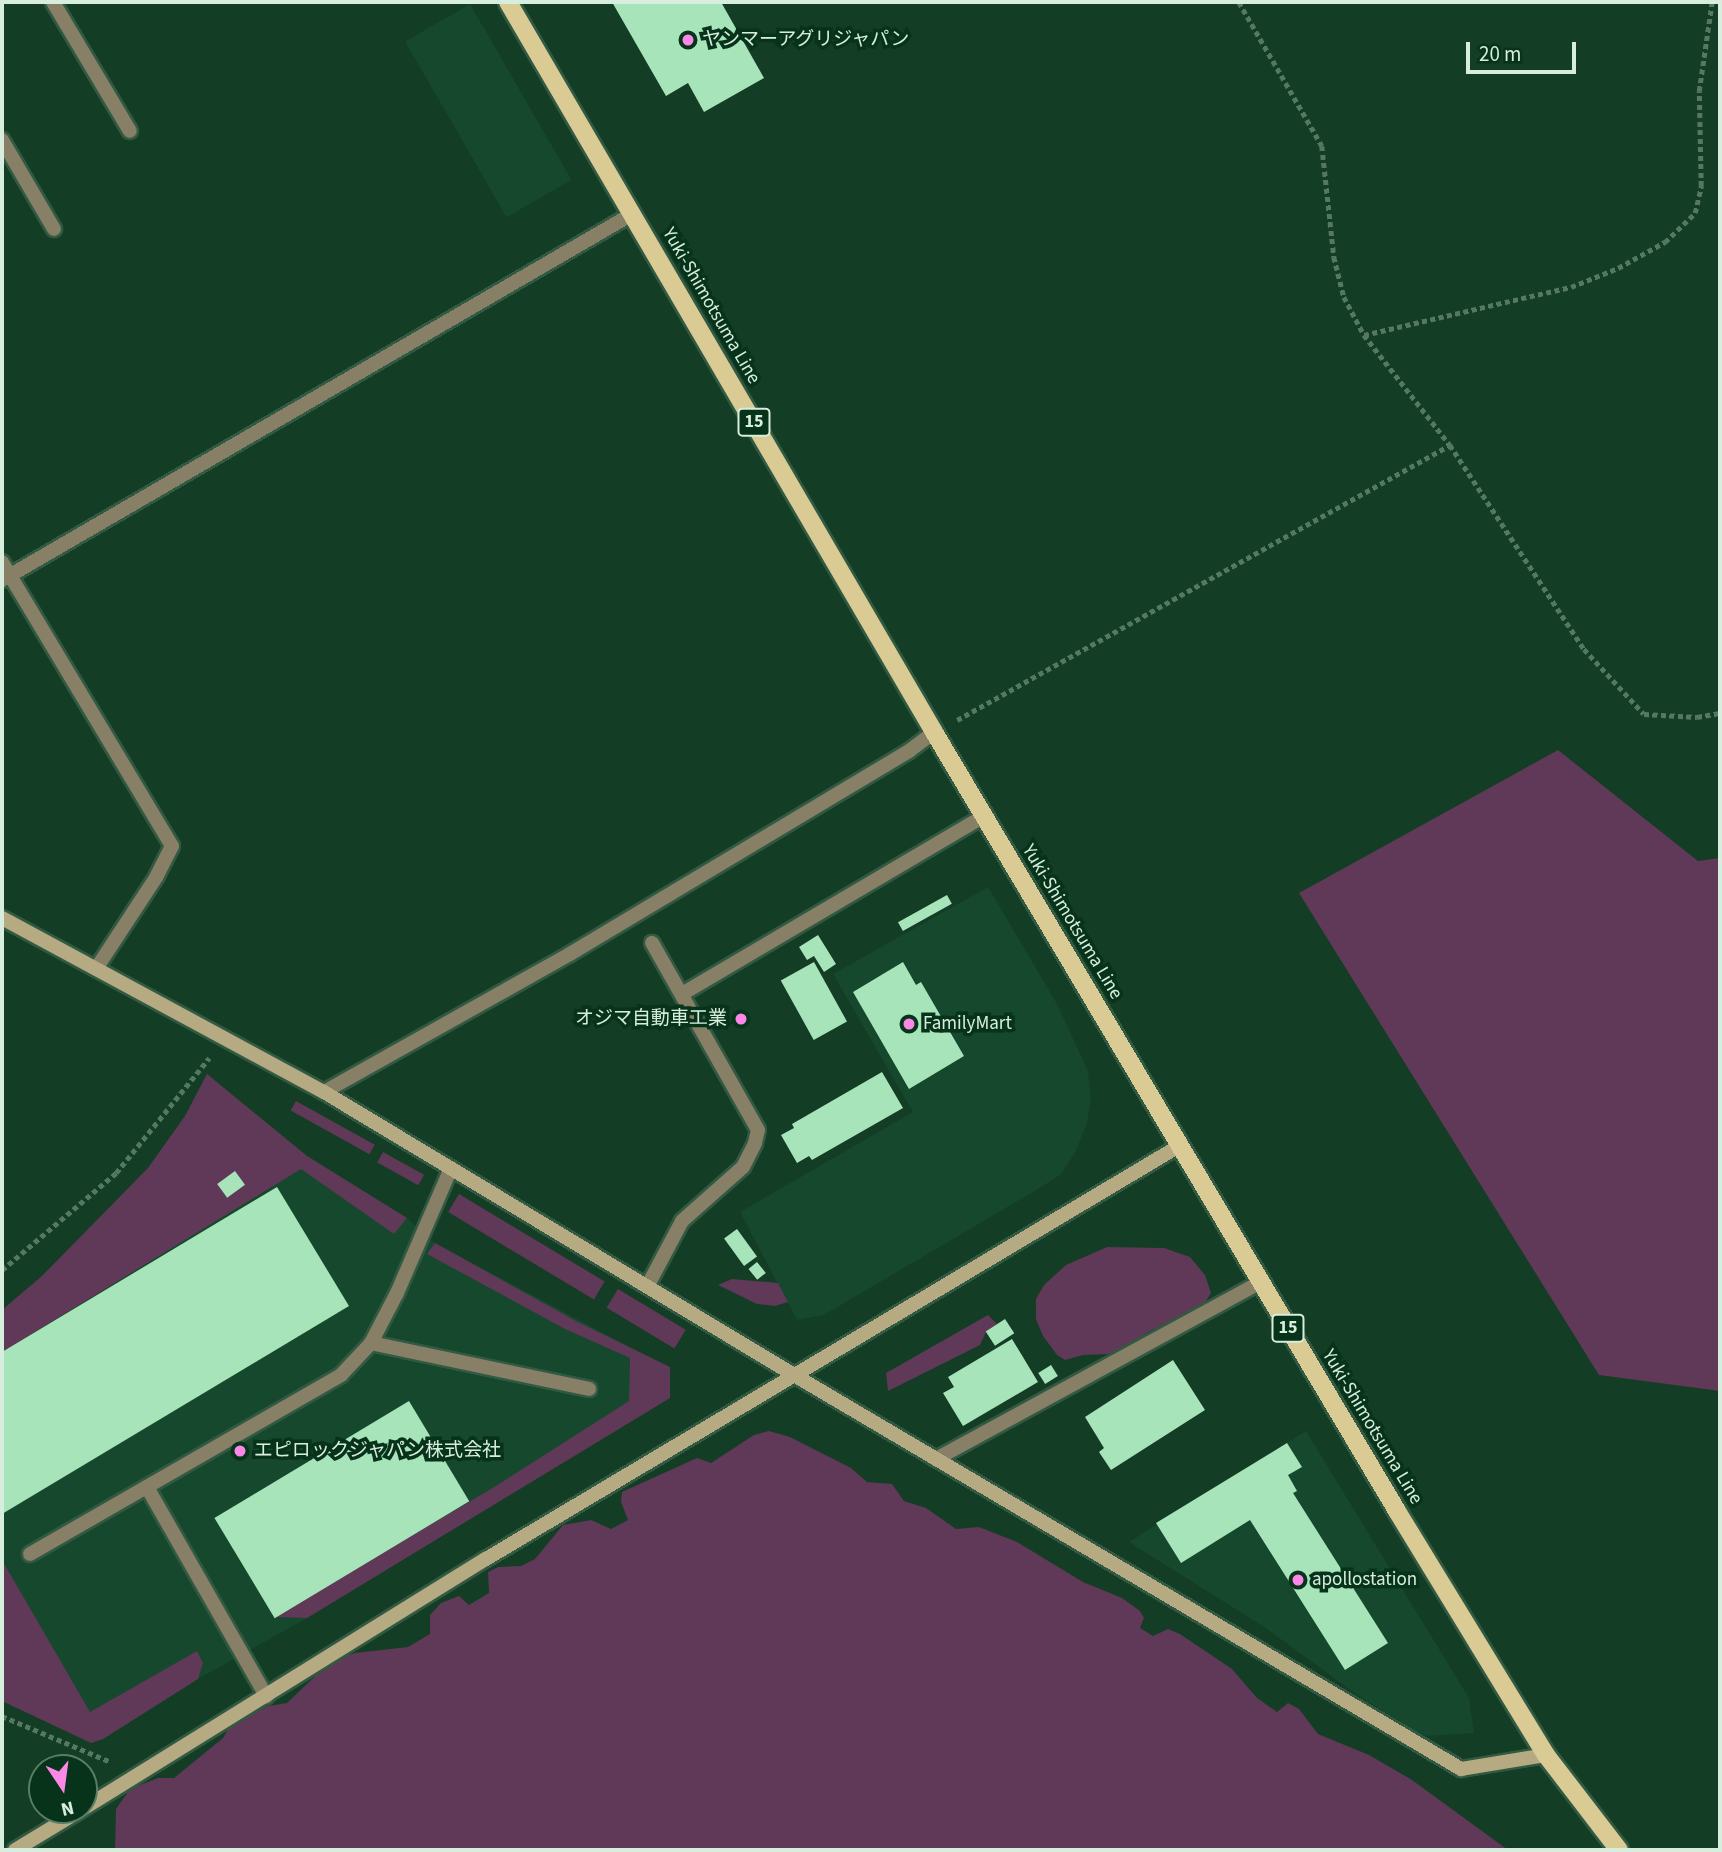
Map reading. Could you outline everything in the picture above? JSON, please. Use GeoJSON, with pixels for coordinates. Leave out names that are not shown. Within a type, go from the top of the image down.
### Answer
{"type":"FeatureCollection","features":[{"type":"Feature","properties":{"kind":"main road","name":"Yuki-Shimotsuma Line"},"geometry":{"type":"LineString","coordinates":[[508,2],[1179,1146],[1546,1755],[1619,1850]]}},
{"type":"Feature","properties":{"kind":"street"},"geometry":{"type":"LineString","coordinates":[[53,2],[130,131]]}},
{"type":"Feature","properties":{"kind":"street"},"geometry":{"type":"LineString","coordinates":[[2,140],[54,229]]}},
{"type":"Feature","properties":{"kind":"street"},"geometry":{"type":"LineString","coordinates":[[6,578],[632,214]]}},
{"type":"Feature","properties":{"kind":"street"},"geometry":{"type":"LineString","coordinates":[[2,562],[6,578],[172,846],[157,876],[96,969]]}},
{"type":"Feature","properties":{"kind":"street"},"geometry":{"type":"LineString","coordinates":[[324,1092],[570,954],[909,751],[934,732]]}},
{"type":"Feature","properties":{"kind":"street"},"geometry":{"type":"LineString","coordinates":[[682,994],[984,816]]}},
{"type":"Feature","properties":{"kind":"street"},"geometry":{"type":"LineString","coordinates":[[2,918],[324,1092],[648,1284],[794,1375],[1461,1769],[1546,1755]]}},
{"type":"Feature","properties":{"kind":"street"},"geometry":{"type":"LineString","coordinates":[[648,1284],[682,1221],[743,1167],[755,1143],[758,1130],[652,943]]}},
{"type":"Feature","properties":{"kind":"street"},"geometry":{"type":"LineString","coordinates":[[98,1800],[486,1559],[1179,1146]]}},
{"type":"Feature","properties":{"kind":"street"},"geometry":{"type":"LineString","coordinates":[[30,1554],[341,1375],[371,1343],[397,1293],[451,1168]]}},
{"type":"Feature","properties":{"kind":"street"},"geometry":{"type":"LineString","coordinates":[[936,1459],[1261,1282]]}},
{"type":"Feature","properties":{"kind":"street"},"geometry":{"type":"LineString","coordinates":[[371,1343],[589,1389]]}},
{"type":"Feature","properties":{"kind":"street"},"geometry":{"type":"LineString","coordinates":[[147,1487],[266,1696]]}},
{"type":"Feature","properties":{"kind":"street"},"geometry":{"type":"LineString","coordinates":[[15,1850],[58,1824]]}},
{"type":"Feature","properties":{"kind":"path"},"geometry":{"type":"LineString","coordinates":[[1238,2],[1321,146],[1335,257],[1344,297],[1364,335],[1450,445],[1584,649],[1644,714],[1697,717],[1720,713]]}},
{"type":"Feature","properties":{"kind":"path"},"geometry":{"type":"LineString","coordinates":[[1364,335],[1572,287],[1618,268],[1665,242],[1695,213],[1701,186],[1699,91],[1713,2]]}},
{"type":"Feature","properties":{"kind":"path"},"geometry":{"type":"LineString","coordinates":[[934,732],[1450,445]]}},
{"type":"Feature","properties":{"kind":"path"},"geometry":{"type":"LineString","coordinates":[[2,1270],[116,1173],[225,1038]]}},
{"type":"Feature","properties":{"kind":"path"},"geometry":{"type":"LineString","coordinates":[[2,1716],[101,1756],[136,1777]]}},
{"type":"Feature","properties":{"kind":"shaded area"},"geometry":{"type":"Polygon","coordinates":[[[470,4],[572,180],[507,217],[405,42],[470,4]]]}},
{"type":"Feature","properties":{"kind":"shaded area"},"geometry":{"type":"Polygon","coordinates":[[[1558,750],[1698,861],[1720,858],[1720,1391],[1599,1375],[1299,893],[1558,750]]]}},
{"type":"Feature","properties":{"kind":"shaded area"},"geometry":{"type":"Polygon","coordinates":[[[988,887],[1057,1004],[1088,1071],[1091,1098],[1087,1123],[1075,1153],[1061,1174],[1043,1186],[824,1315],[797,1320],[740,1212],[913,1112],[833,974],[988,887]]]}},
{"type":"Feature","properties":{"kind":"shaded area"},"geometry":{"type":"Polygon","coordinates":[[[207,1074],[307,1156],[407,1218],[435,1243],[641,1353],[641,1415],[307,1618],[198,1679],[103,1739],[91,1743],[2,1701],[2,1310],[42,1276],[148,1168],[185,1116],[207,1074]]]}},
{"type":"Feature","properties":{"kind":"shaded area"},"geometry":{"type":"Polygon","coordinates":[[[207,1074],[307,1156],[407,1218],[394,1234],[301,1169],[2,1352],[2,1310],[42,1276],[148,1168],[185,1116],[207,1074]]]}},
{"type":"Feature","properties":{"kind":"shaded area"},"geometry":{"type":"Polygon","coordinates":[[[296,1101],[375,1145],[369,1154],[291,1111],[296,1101]]]}},
{"type":"Feature","properties":{"kind":"shaded area"},"geometry":{"type":"Polygon","coordinates":[[[383,1152],[424,1175],[418,1185],[377,1162],[383,1152]]]}},
{"type":"Feature","properties":{"kind":"shaded area"},"geometry":{"type":"Polygon","coordinates":[[[459,1194],[605,1282],[594,1300],[448,1212],[459,1194]]]}},
{"type":"Feature","properties":{"kind":"shaded area"},"geometry":{"type":"Polygon","coordinates":[[[435,1243],[576,1321],[670,1367],[670,1398],[307,1618],[274,1617],[491,1489],[629,1401],[630,1358],[565,1329],[427,1254],[435,1243]]]}},
{"type":"Feature","properties":{"kind":"shaded area"},"geometry":{"type":"Polygon","coordinates":[[[1107,1247],[1164,1248],[1190,1257],[1205,1275],[1211,1293],[1204,1304],[1146,1333],[1123,1349],[1065,1360],[1057,1355],[1043,1336],[1036,1319],[1036,1299],[1044,1285],[1066,1265],[1107,1247]]]}},
{"type":"Feature","properties":{"kind":"shaded area"},"geometry":{"type":"Polygon","coordinates":[[[732,1279],[778,1283],[788,1302],[775,1306],[757,1304],[718,1285],[732,1279]]]}},
{"type":"Feature","properties":{"kind":"shaded area"},"geometry":{"type":"Polygon","coordinates":[[[618,1289],[686,1330],[674,1349],[607,1308],[618,1289]]]}},
{"type":"Feature","properties":{"kind":"shaded area"},"geometry":{"type":"Polygon","coordinates":[[[988,1315],[997,1324],[986,1332],[980,1345],[888,1391],[886,1373],[988,1315]]]}},
{"type":"Feature","properties":{"kind":"shaded area"},"geometry":{"type":"Polygon","coordinates":[[[769,1431],[790,1437],[851,1468],[867,1482],[892,1484],[904,1501],[926,1508],[956,1529],[979,1527],[1017,1542],[1083,1582],[1122,1598],[1140,1611],[1144,1618],[1140,1628],[1153,1636],[1168,1629],[1180,1634],[1232,1669],[1257,1698],[1277,1712],[1288,1703],[1299,1709],[1318,1734],[1369,1755],[1412,1780],[1508,1850],[115,1850],[116,1809],[130,1789],[158,1778],[174,1778],[223,1738],[233,1721],[268,1706],[287,1703],[331,1661],[355,1653],[408,1647],[430,1634],[430,1615],[441,1603],[459,1596],[469,1605],[489,1593],[488,1572],[498,1567],[521,1566],[535,1559],[563,1525],[591,1520],[611,1529],[628,1520],[621,1502],[622,1492],[697,1458],[711,1463],[754,1435],[769,1431]]]}},
{"type":"Feature","properties":{"kind":"shaded area"},"geometry":{"type":"Polygon","coordinates":[[[1306,1431],[1469,1698],[1474,1733],[1427,1736],[1416,1732],[1356,1694],[1267,1629],[1129,1542],[1306,1431]]]}},
{"type":"Feature","properties":{"kind":"shaded area"},"geometry":{"type":"Polygon","coordinates":[[[2,1560],[90,1712],[197,1651],[203,1663],[198,1679],[103,1739],[91,1743],[2,1701],[2,1560]]]}},
{"type":"Feature","properties":{"kind":"building","name":"ヤンマーアグリジャパン"},"geometry":{"type":"Polygon","coordinates":[[[612,2],[721,2],[764,78],[704,112],[688,83],[666,96],[612,2]]]}},
{"type":"Feature","properties":{"kind":"building"},"geometry":{"type":"Polygon","coordinates":[[[947,895],[952,904],[903,931],[898,922],[947,895]]]}},
{"type":"Feature","properties":{"kind":"building"},"geometry":{"type":"Polygon","coordinates":[[[818,935],[836,964],[824,972],[814,956],[807,960],[799,947],[818,935]]]}},
{"type":"Feature","properties":{"kind":"building"},"geometry":{"type":"Polygon","coordinates":[[[814,962],[847,1021],[814,1040],[781,980],[814,962]]]}},
{"type":"Feature","properties":{"kind":"building","name":"FamilyMart"},"geometry":{"type":"Polygon","coordinates":[[[903,962],[916,985],[921,982],[964,1056],[909,1089],[853,992],[903,962]]]}},
{"type":"Feature","properties":{"kind":"building"},"geometry":{"type":"Polygon","coordinates":[[[882,1072],[903,1108],[812,1160],[809,1156],[797,1163],[781,1135],[794,1128],[792,1124],[882,1072]]]}},
{"type":"Feature","properties":{"kind":"building"},"geometry":{"type":"Polygon","coordinates":[[[235,1171],[245,1185],[227,1198],[217,1184],[235,1171]]]}},
{"type":"Feature","properties":{"kind":"building"},"geometry":{"type":"Polygon","coordinates":[[[277,1187],[349,1306],[2,1514],[2,1352],[277,1187]]]}},
{"type":"Feature","properties":{"kind":"building"},"geometry":{"type":"Polygon","coordinates":[[[737,1229],[757,1257],[744,1266],[724,1238],[737,1229]]]}},
{"type":"Feature","properties":{"kind":"building"},"geometry":{"type":"Polygon","coordinates":[[[757,1262],[766,1273],[757,1280],[748,1269],[757,1262]]]}},
{"type":"Feature","properties":{"kind":"building"},"geometry":{"type":"Polygon","coordinates":[[[1005,1319],[1014,1333],[995,1346],[986,1332],[1005,1319]]]}},
{"type":"Feature","properties":{"kind":"building"},"geometry":{"type":"Polygon","coordinates":[[[1012,1339],[1038,1382],[963,1426],[943,1393],[954,1387],[948,1377],[1012,1339]]]}},
{"type":"Feature","properties":{"kind":"building"},"geometry":{"type":"Polygon","coordinates":[[[1173,1360],[1205,1410],[1111,1470],[1099,1452],[1104,1448],[1085,1417],[1173,1360]]]}},
{"type":"Feature","properties":{"kind":"building"},"geometry":{"type":"Polygon","coordinates":[[[1051,1365],[1058,1376],[1045,1384],[1038,1373],[1051,1365]]]}},
{"type":"Feature","properties":{"kind":"building"},"geometry":{"type":"Polygon","coordinates":[[[409,1401],[469,1501],[275,1618],[214,1518],[409,1401]]]}},
{"type":"Feature","properties":{"kind":"building"},"geometry":{"type":"Polygon","coordinates":[[[1287,1443],[1302,1467],[1288,1475],[1297,1491],[1293,1493],[1388,1643],[1345,1670],[1250,1520],[1181,1563],[1156,1523],[1287,1443]]]}},
{"type":"Feature","properties":{"kind":"place","name":"ヤンマーアグリジャパン"},"geometry":{"type":"Point","coordinates":[688,40]}},
{"type":"Feature","properties":{"kind":"place","name":"オジマ自動車工業"},"geometry":{"type":"Point","coordinates":[741,1019]}},
{"type":"Feature","properties":{"kind":"place","name":"FamilyMart"},"geometry":{"type":"Point","coordinates":[909,1024]}},
{"type":"Feature","properties":{"kind":"place","name":"エピロックジャパン株式会社"},"geometry":{"type":"Point","coordinates":[240,1451]}},
{"type":"Feature","properties":{"kind":"place","name":"apollostation"},"geometry":{"type":"Point","coordinates":[1298,1580]}}]}
